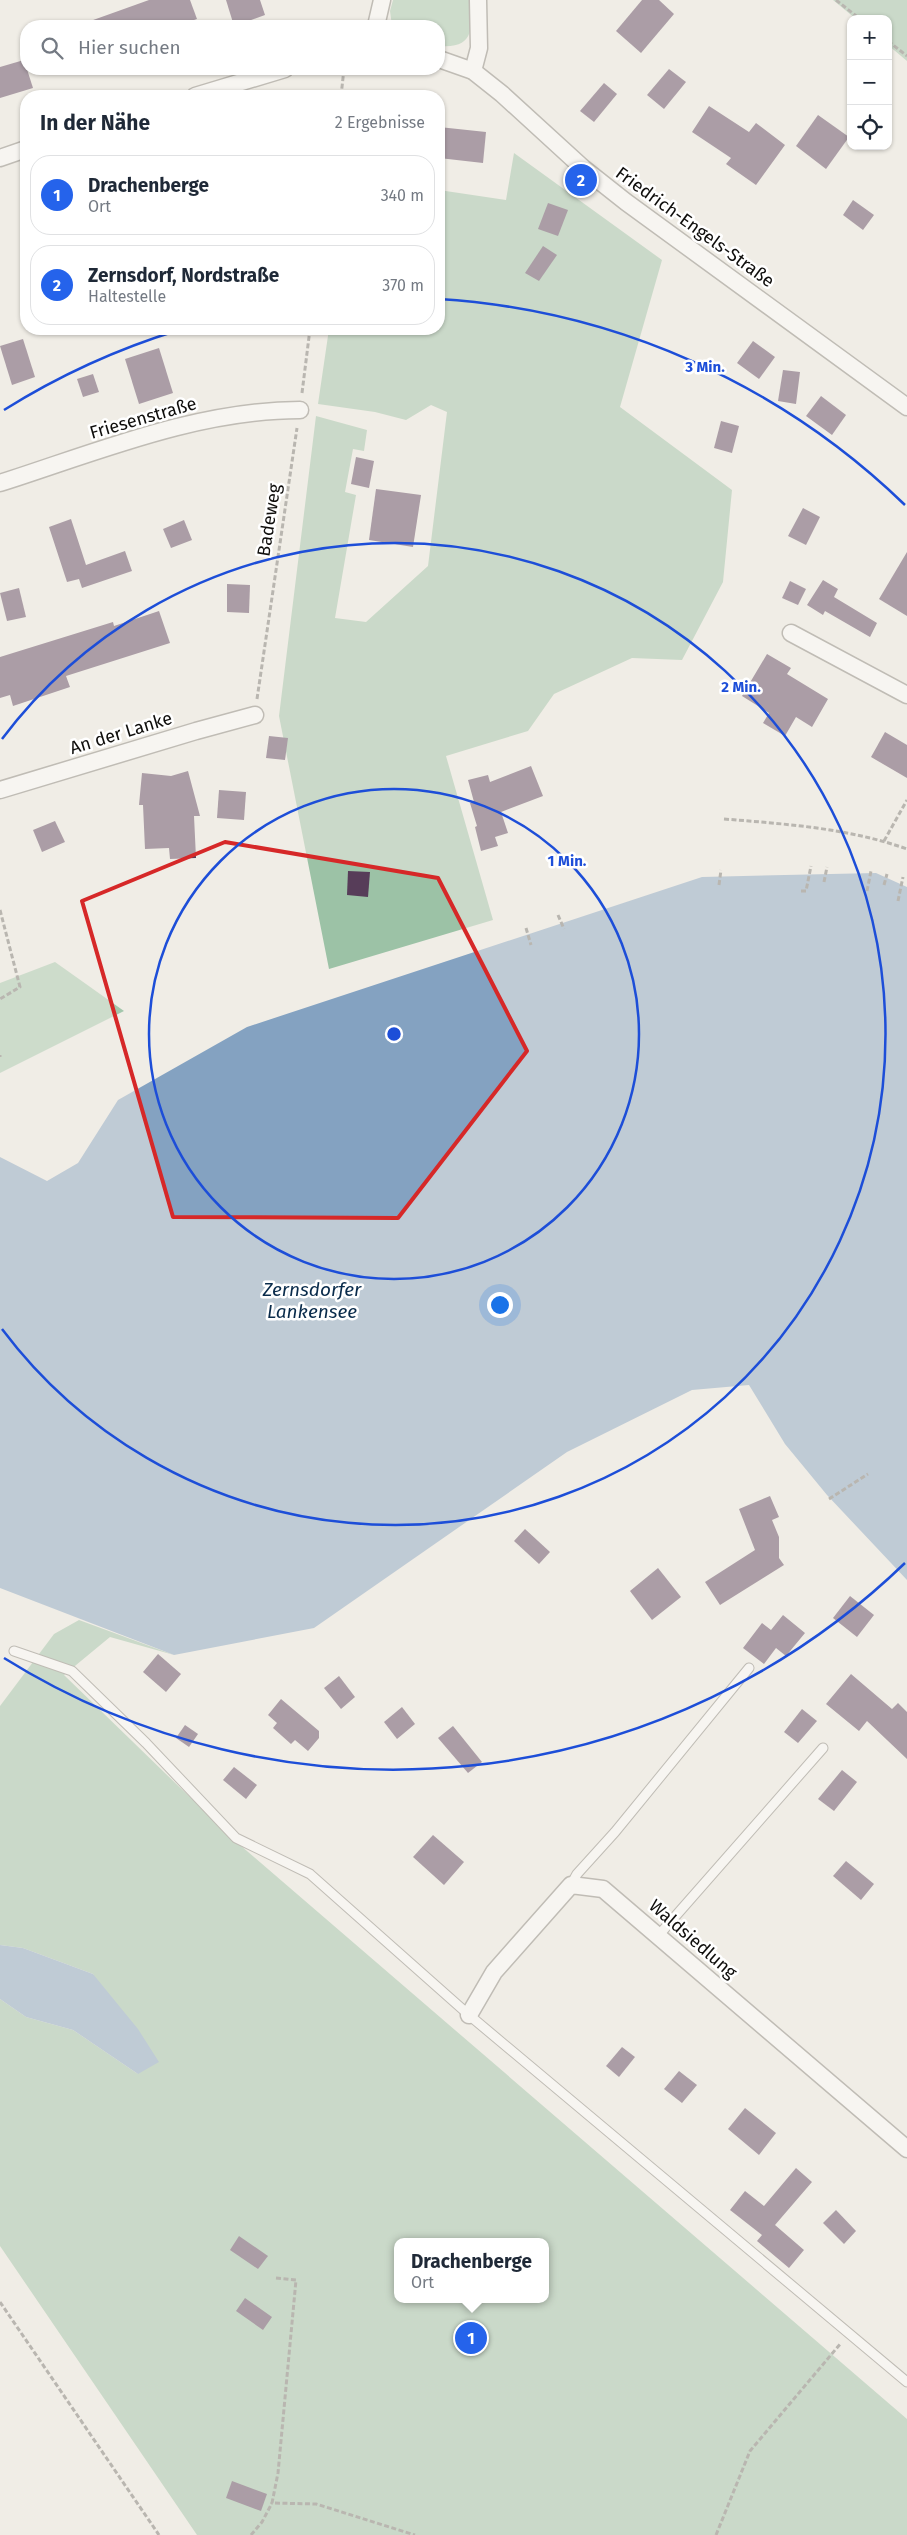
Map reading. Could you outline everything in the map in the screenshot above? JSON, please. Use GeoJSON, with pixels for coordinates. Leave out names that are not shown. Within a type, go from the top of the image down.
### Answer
{"type":"FeatureCollection","features":[{"type":"Feature","properties":{"kind":"street"},"geometry":{"type":"LineString","coordinates":[[377,20],[382,0]]}},
{"type":"Feature","properties":{"kind":"street"},"geometry":{"type":"LineString","coordinates":[[472,71],[479,48],[478,0]]}},
{"type":"Feature","properties":{"kind":"street","name":"Friedrich-Engels-Straße"},"geometry":{"type":"LineString","coordinates":[[445,61],[472,71],[502,94],[582,168],[907,407]]}},
{"type":"Feature","properties":{"kind":"street"},"geometry":{"type":"LineString","coordinates":[[215,90],[265,75]]}},
{"type":"Feature","properties":{"kind":"street"},"geometry":{"type":"LineString","coordinates":[[0,158],[20,151]]}},
{"type":"Feature","properties":{"kind":"street","name":"Friesenstraße"},"geometry":{"type":"LineString","coordinates":[[0,483],[182,425],[273,410],[300,410]]}},
{"type":"Feature","properties":{"kind":"street"},"geometry":{"type":"LineString","coordinates":[[791,634],[907,696]]}},
{"type":"Feature","properties":{"kind":"street","name":"An der Lanke"},"geometry":{"type":"LineString","coordinates":[[0,790],[196,731],[255,716]]}},
{"type":"Feature","properties":{"kind":"street"},"geometry":{"type":"LineString","coordinates":[[469,2016],[494,1972],[571,1885]]}},
{"type":"Feature","properties":{"kind":"street","name":"Waldsiedlung"},"geometry":{"type":"LineString","coordinates":[[571,1885],[604,1888],[907,2149]]}},
{"type":"Feature","properties":{"kind":"lane"},"geometry":{"type":"LineString","coordinates":[[14,1651],[72,1671],[146,1743],[236,1838],[310,1874],[469,2016],[907,2382]]}},
{"type":"Feature","properties":{"kind":"lane"},"geometry":{"type":"LineString","coordinates":[[571,1885],[577,1874],[615,1832],[748,1668]]}},
{"type":"Feature","properties":{"kind":"lane"},"geometry":{"type":"LineString","coordinates":[[658,1936],[823,1748]]}},
{"type":"Feature","properties":{"kind":"path"},"geometry":{"type":"LineString","coordinates":[[836,0],[855,15]]}},
{"type":"Feature","properties":{"kind":"path"},"geometry":{"type":"LineString","coordinates":[[892,44],[907,56]]}},
{"type":"Feature","properties":{"kind":"path"},"geometry":{"type":"LineString","coordinates":[[342,90],[343,75]]}},
{"type":"Feature","properties":{"kind":"path","name":"Badeweg"},"geometry":{"type":"LineString","coordinates":[[255,716],[309,335]]}},
{"type":"Feature","properties":{"kind":"path"},"geometry":{"type":"LineString","coordinates":[[884,841],[907,800]]}},
{"type":"Feature","properties":{"kind":"path"},"geometry":{"type":"LineString","coordinates":[[724,819],[806,825],[884,841],[907,849]]}},
{"type":"Feature","properties":{"kind":"path"},"geometry":{"type":"LineString","coordinates":[[801,891],[806,892],[811,866]]}},
{"type":"Feature","properties":{"kind":"path"},"geometry":{"type":"LineString","coordinates":[[824,882],[827,867]]}},
{"type":"Feature","properties":{"kind":"path"},"geometry":{"type":"LineString","coordinates":[[719,885],[722,870]]}},
{"type":"Feature","properties":{"kind":"path"},"geometry":{"type":"LineString","coordinates":[[867,891],[871,871]]}},
{"type":"Feature","properties":{"kind":"path"},"geometry":{"type":"LineString","coordinates":[[884,885],[887,874]]}},
{"type":"Feature","properties":{"kind":"path"},"geometry":{"type":"LineString","coordinates":[[898,901],[903,877]]}},
{"type":"Feature","properties":{"kind":"path"},"geometry":{"type":"LineString","coordinates":[[0,910],[20,987],[0,999]]}},
{"type":"Feature","properties":{"kind":"path"},"geometry":{"type":"LineString","coordinates":[[558,915],[564,929]]}},
{"type":"Feature","properties":{"kind":"path"},"geometry":{"type":"LineString","coordinates":[[526,928],[531,945]]}},
{"type":"Feature","properties":{"kind":"path"},"geometry":{"type":"LineString","coordinates":[[829,1500],[868,1474]]}},
{"type":"Feature","properties":{"kind":"path"},"geometry":{"type":"LineString","coordinates":[[251,2535],[262,2522],[272,2503],[278,2473],[296,2280],[276,2278]]}},
{"type":"Feature","properties":{"kind":"path"},"geometry":{"type":"LineString","coordinates":[[0,2302],[159,2535]]}},
{"type":"Feature","properties":{"kind":"path"},"geometry":{"type":"LineString","coordinates":[[716,2535],[750,2452],[848,2333]]}},
{"type":"Feature","properties":{"kind":"path"},"geometry":{"type":"LineString","coordinates":[[272,2503],[316,2504],[415,2535]]}},
{"type":"Feature","properties":{"kind":"highlighted area"},"geometry":{"type":"Polygon","coordinates":[[[225,842],[438,878],[527,1051],[398,1218],[173,1217],[82,901],[225,842]]]}},
{"type":"Feature","properties":{"kind":"green space"},"geometry":{"type":"Polygon","coordinates":[[[393,0],[471,0],[471,28],[465,40],[459,44],[445,46],[445,20],[391,20],[390,11],[393,0]]]}},
{"type":"Feature","properties":{"kind":"green space"},"geometry":{"type":"Polygon","coordinates":[[[833,0],[907,0],[907,61],[892,48],[892,15],[851,15],[833,0]]]}},
{"type":"Feature","properties":{"kind":"green space"},"geometry":{"type":"Polygon","coordinates":[[[514,153],[662,260],[620,407],[732,490],[723,582],[682,660],[632,658],[554,694],[528,731],[446,756],[493,920],[329,969],[279,716],[316,416],[367,430],[364,451],[353,449],[345,492],[356,495],[335,618],[366,622],[428,566],[447,412],[431,405],[406,420],[375,412],[318,404],[328,335],[445,335],[445,191],[506,200],[514,153]]]}},
{"type":"Feature","properties":{"kind":"green space"},"geometry":{"type":"Polygon","coordinates":[[[55,962],[124,1011],[0,1073],[0,983],[55,962]]]}},
{"type":"Feature","properties":{"kind":"green space"},"geometry":{"type":"Polygon","coordinates":[[[79,1620],[174,1655],[110,1637],[64,1675],[233,1839],[907,2419],[907,2535],[197,2535],[0,2246],[0,1999],[26,2017],[73,2030],[138,2074],[93,1974],[23,1948],[0,1945],[0,1706],[54,1634],[79,1620]]]}},
{"type":"Feature","properties":{"kind":"water","name":"Zernsdorfer Lankensee"},"geometry":{"type":"Polygon","coordinates":[[[876,873],[907,887],[907,1580],[827,1495],[785,1444],[749,1385],[692,1390],[567,1452],[314,1628],[174,1655],[0,1588],[0,1157],[47,1181],[78,1163],[118,1100],[247,1027],[702,877],[876,873]]]}},
{"type":"Feature","properties":{"kind":"water"},"geometry":{"type":"Polygon","coordinates":[[[0,1945],[23,1948],[93,1974],[138,2029],[159,2062],[138,2074],[73,2030],[26,2017],[0,1999],[0,1945]]]}},
{"type":"Feature","properties":{"kind":"building"},"geometry":{"type":"Polygon","coordinates":[[[149,0],[190,0],[197,19],[194,20],[93,20],[149,0]]]}},
{"type":"Feature","properties":{"kind":"building"},"geometry":{"type":"Polygon","coordinates":[[[226,0],[260,0],[265,15],[251,20],[232,20],[226,0]]]}},
{"type":"Feature","properties":{"kind":"building"},"geometry":{"type":"Polygon","coordinates":[[[642,0],[659,0],[674,14],[641,53],[616,31],[642,0]]]}},
{"type":"Feature","properties":{"kind":"building"},"geometry":{"type":"Polygon","coordinates":[[[20,61],[20,75],[29,75],[33,88],[20,90],[20,92],[0,98],[0,67],[20,61]]]}},
{"type":"Feature","properties":{"kind":"building"},"geometry":{"type":"Polygon","coordinates":[[[669,69],[686,82],[664,109],[647,95],[669,69]]]}},
{"type":"Feature","properties":{"kind":"building"},"geometry":{"type":"Polygon","coordinates":[[[604,83],[617,94],[594,122],[580,111],[604,83]]]}},
{"type":"Feature","properties":{"kind":"building"},"geometry":{"type":"Polygon","coordinates":[[[709,106],[749,132],[756,123],[785,145],[756,185],[726,164],[731,158],[692,132],[709,106]]]}},
{"type":"Feature","properties":{"kind":"building"},"geometry":{"type":"Polygon","coordinates":[[[818,115],[847,136],[847,140],[826,169],[796,146],[818,115]]]}},
{"type":"Feature","properties":{"kind":"building"},"geometry":{"type":"Polygon","coordinates":[[[445,128],[486,132],[483,163],[445,159],[445,128]]]}},
{"type":"Feature","properties":{"kind":"building"},"geometry":{"type":"Polygon","coordinates":[[[853,200],[874,215],[863,230],[843,215],[853,200]]]}},
{"type":"Feature","properties":{"kind":"building"},"geometry":{"type":"Polygon","coordinates":[[[548,203],[568,210],[558,236],[538,229],[548,203]]]}},
{"type":"Feature","properties":{"kind":"building"},"geometry":{"type":"Polygon","coordinates":[[[543,246],[557,255],[539,281],[525,273],[543,246]]]}},
{"type":"Feature","properties":{"kind":"building"},"geometry":{"type":"Polygon","coordinates":[[[23,339],[35,377],[12,385],[0,346],[23,339]]]}},
{"type":"Feature","properties":{"kind":"building"},"geometry":{"type":"Polygon","coordinates":[[[753,341],[775,357],[759,379],[737,363],[753,341]]]}},
{"type":"Feature","properties":{"kind":"building"},"geometry":{"type":"Polygon","coordinates":[[[159,348],[173,393],[139,404],[125,359],[159,348]]]}},
{"type":"Feature","properties":{"kind":"building"},"geometry":{"type":"Polygon","coordinates":[[[783,370],[800,372],[796,404],[778,401],[783,370]]]}},
{"type":"Feature","properties":{"kind":"building"},"geometry":{"type":"Polygon","coordinates":[[[93,374],[99,392],[83,397],[77,379],[93,374]]]}},
{"type":"Feature","properties":{"kind":"building"},"geometry":{"type":"Polygon","coordinates":[[[821,396],[846,415],[832,435],[806,416],[821,396]]]}},
{"type":"Feature","properties":{"kind":"building"},"geometry":{"type":"Polygon","coordinates":[[[721,421],[739,426],[732,453],[714,448],[721,421]]]}},
{"type":"Feature","properties":{"kind":"building"},"geometry":{"type":"Polygon","coordinates":[[[356,457],[374,461],[369,488],[351,484],[356,457]]]}},
{"type":"Feature","properties":{"kind":"building"},"geometry":{"type":"Polygon","coordinates":[[[376,489],[421,495],[413,547],[369,540],[376,489]]]}},
{"type":"Feature","properties":{"kind":"building"},"geometry":{"type":"Polygon","coordinates":[[[803,508],[820,517],[806,545],[788,536],[803,508]]]}},
{"type":"Feature","properties":{"kind":"building"},"geometry":{"type":"Polygon","coordinates":[[[71,519],[86,565],[125,551],[132,571],[82,588],[79,579],[67,582],[49,527],[71,519]]]}},
{"type":"Feature","properties":{"kind":"building"},"geometry":{"type":"Polygon","coordinates":[[[184,520],[192,540],[171,548],[163,529],[184,520]]]}},
{"type":"Feature","properties":{"kind":"building"},"geometry":{"type":"Polygon","coordinates":[[[907,552],[907,616],[879,599],[907,552]]]}},
{"type":"Feature","properties":{"kind":"building"},"geometry":{"type":"Polygon","coordinates":[[[823,580],[838,589],[834,597],[877,623],[870,637],[825,611],[823,615],[807,605],[823,580]]]}},
{"type":"Feature","properties":{"kind":"building"},"geometry":{"type":"Polygon","coordinates":[[[790,581],[806,589],[798,605],[782,598],[790,581]]]}},
{"type":"Feature","properties":{"kind":"building"},"geometry":{"type":"Polygon","coordinates":[[[227,584],[250,585],[249,613],[227,612],[227,584]]]}},
{"type":"Feature","properties":{"kind":"building"},"geometry":{"type":"Polygon","coordinates":[[[19,588],[26,617],[7,621],[0,593],[19,588]]]}},
{"type":"Feature","properties":{"kind":"building"},"geometry":{"type":"Polygon","coordinates":[[[159,611],[170,643],[66,676],[70,687],[13,706],[10,695],[0,698],[0,657],[113,622],[114,626],[159,611]]]}},
{"type":"Feature","properties":{"kind":"building"},"geometry":{"type":"Polygon","coordinates":[[[767,654],[791,668],[787,674],[828,699],[812,727],[796,717],[785,736],[763,723],[769,713],[742,696],[767,654]]]}},
{"type":"Feature","properties":{"kind":"building"},"geometry":{"type":"Polygon","coordinates":[[[885,732],[907,745],[907,778],[871,757],[885,732]]]}},
{"type":"Feature","properties":{"kind":"building"},"geometry":{"type":"Polygon","coordinates":[[[269,736],[288,738],[285,760],[266,758],[269,736]]]}},
{"type":"Feature","properties":{"kind":"building"},"geometry":{"type":"Polygon","coordinates":[[[531,766],[543,796],[501,812],[508,833],[495,837],[498,846],[481,851],[475,827],[477,826],[470,803],[474,802],[468,780],[488,775],[490,782],[531,766]]]}},
{"type":"Feature","properties":{"kind":"building"},"geometry":{"type":"Polygon","coordinates":[[[188,771],[200,816],[194,816],[196,858],[170,859],[169,848],[145,849],[143,805],[139,805],[142,773],[171,776],[188,771]]]}},
{"type":"Feature","properties":{"kind":"building"},"geometry":{"type":"Polygon","coordinates":[[[219,790],[246,792],[244,820],[217,818],[219,790]]]}},
{"type":"Feature","properties":{"kind":"building"},"geometry":{"type":"Polygon","coordinates":[[[55,821],[65,842],[42,852],[33,830],[55,821]]]}},
{"type":"Feature","properties":{"kind":"building"},"geometry":{"type":"Polygon","coordinates":[[[348,871],[370,872],[368,897],[347,895],[348,871]]]}},
{"type":"Feature","properties":{"kind":"building"},"geometry":{"type":"Polygon","coordinates":[[[770,1496],[779,1517],[772,1520],[779,1537],[779,1558],[784,1565],[720,1605],[705,1582],[755,1550],[739,1509],[770,1496]]]}},
{"type":"Feature","properties":{"kind":"building"},"geometry":{"type":"Polygon","coordinates":[[[525,1529],[550,1552],[539,1564],[514,1541],[525,1529]]]}},
{"type":"Feature","properties":{"kind":"building"},"geometry":{"type":"Polygon","coordinates":[[[658,1568],[681,1597],[652,1620],[630,1591],[658,1568]]]}},
{"type":"Feature","properties":{"kind":"building"},"geometry":{"type":"Polygon","coordinates":[[[850,1596],[874,1615],[857,1637],[833,1618],[850,1596]]]}},
{"type":"Feature","properties":{"kind":"building"},"geometry":{"type":"Polygon","coordinates":[[[783,1615],[805,1633],[786,1656],[776,1648],[764,1664],[743,1648],[762,1623],[771,1630],[783,1615]]]}},
{"type":"Feature","properties":{"kind":"building"},"geometry":{"type":"Polygon","coordinates":[[[158,1654],[181,1674],[166,1692],[143,1672],[158,1654]]]}},
{"type":"Feature","properties":{"kind":"building"},"geometry":{"type":"Polygon","coordinates":[[[851,1674],[892,1709],[898,1703],[907,1712],[907,1759],[867,1721],[859,1731],[826,1704],[851,1674]]]}},
{"type":"Feature","properties":{"kind":"building"},"geometry":{"type":"Polygon","coordinates":[[[339,1676],[355,1697],[341,1709],[324,1688],[339,1676]]]}},
{"type":"Feature","properties":{"kind":"building"},"geometry":{"type":"Polygon","coordinates":[[[281,1699],[319,1731],[319,1738],[308,1751],[295,1740],[291,1744],[273,1728],[277,1723],[268,1715],[281,1699]]]}},
{"type":"Feature","properties":{"kind":"building"},"geometry":{"type":"Polygon","coordinates":[[[402,1707],[415,1724],[397,1739],[384,1722],[402,1707]]]}},
{"type":"Feature","properties":{"kind":"building"},"geometry":{"type":"Polygon","coordinates":[[[802,1709],[817,1721],[798,1743],[784,1732],[802,1709]]]}},
{"type":"Feature","properties":{"kind":"building"},"geometry":{"type":"Polygon","coordinates":[[[185,1725],[198,1734],[189,1747],[176,1738],[185,1725]]]}},
{"type":"Feature","properties":{"kind":"building"},"geometry":{"type":"Polygon","coordinates":[[[453,1726],[482,1762],[468,1773],[438,1738],[453,1726]]]}},
{"type":"Feature","properties":{"kind":"building"},"geometry":{"type":"Polygon","coordinates":[[[234,1767],[257,1785],[246,1799],[223,1780],[234,1767]]]}},
{"type":"Feature","properties":{"kind":"building"},"geometry":{"type":"Polygon","coordinates":[[[842,1770],[857,1782],[834,1811],[818,1799],[842,1770]]]}},
{"type":"Feature","properties":{"kind":"building"},"geometry":{"type":"Polygon","coordinates":[[[433,1835],[464,1862],[444,1885],[413,1857],[433,1835]]]}},
{"type":"Feature","properties":{"kind":"building"},"geometry":{"type":"Polygon","coordinates":[[[846,1861],[874,1884],[861,1900],[833,1876],[846,1861]]]}},
{"type":"Feature","properties":{"kind":"building"},"geometry":{"type":"Polygon","coordinates":[[[622,2047],[635,2057],[619,2077],[606,2066],[622,2047]]]}},
{"type":"Feature","properties":{"kind":"building"},"geometry":{"type":"Polygon","coordinates":[[[679,2071],[697,2085],[682,2103],[664,2089],[679,2071]]]}},
{"type":"Feature","properties":{"kind":"building"},"geometry":{"type":"Polygon","coordinates":[[[745,2108],[776,2133],[759,2155],[728,2129],[745,2108]]]}},
{"type":"Feature","properties":{"kind":"building"},"geometry":{"type":"Polygon","coordinates":[[[796,2168],[812,2182],[775,2225],[804,2250],[789,2268],[757,2241],[762,2235],[730,2210],[745,2191],[764,2206],[796,2168]]]}},
{"type":"Feature","properties":{"kind":"building"},"geometry":{"type":"Polygon","coordinates":[[[836,2210],[856,2231],[844,2244],[823,2223],[836,2210]]]}},
{"type":"Feature","properties":{"kind":"building"},"geometry":{"type":"Polygon","coordinates":[[[239,2236],[268,2256],[258,2269],[230,2250],[239,2236]]]}},
{"type":"Feature","properties":{"kind":"building"},"geometry":{"type":"Polygon","coordinates":[[[245,2298],[272,2317],[263,2330],[236,2311],[245,2298]]]}},
{"type":"Feature","properties":{"kind":"building"},"geometry":{"type":"Polygon","coordinates":[[[232,2481],[267,2494],[261,2511],[226,2498],[232,2481]]]}},
{"type":"Feature","properties":{"kind":"place","name":"Zernsdorf, Nordstraße"},"geometry":{"type":"Point","coordinates":[581,180]}},
{"type":"Feature","properties":{"kind":"place","name":"Drachenberge"},"geometry":{"type":"Point","coordinates":[471,2338]}}]}
